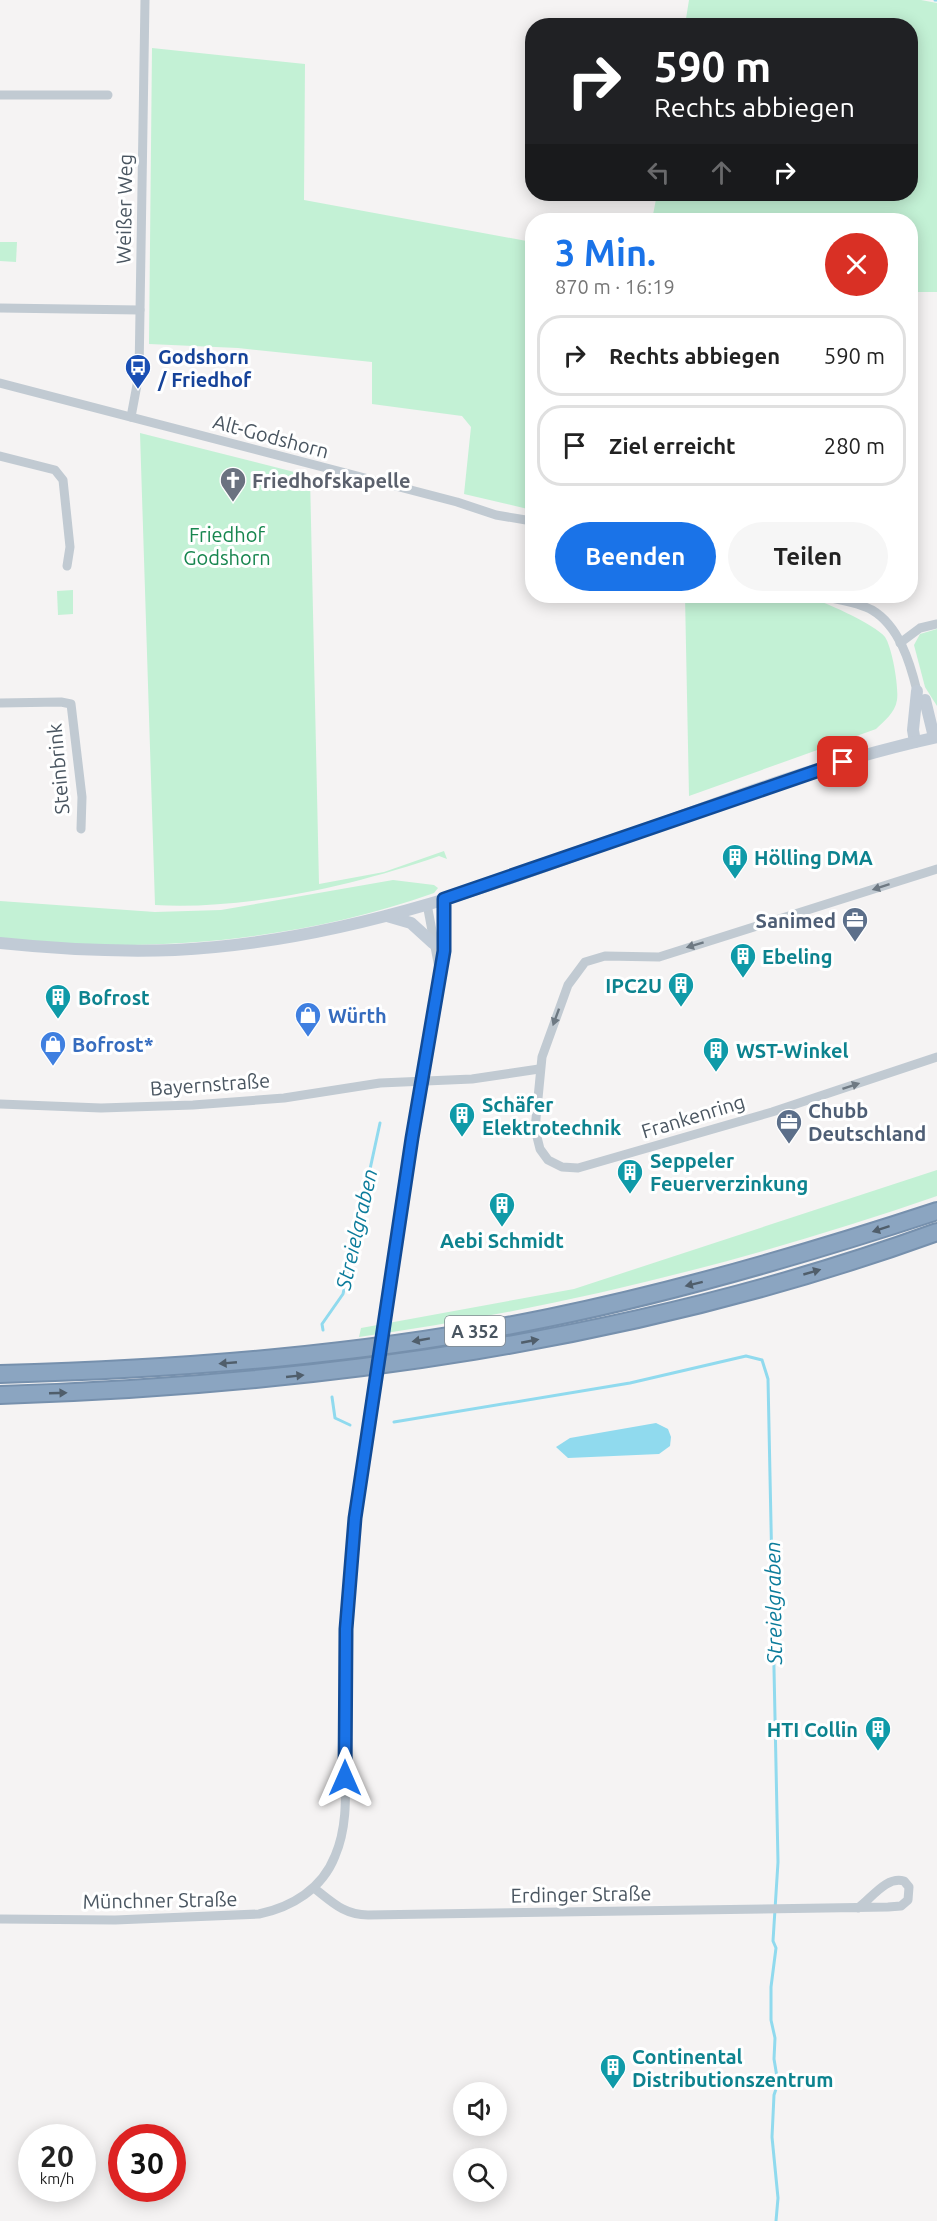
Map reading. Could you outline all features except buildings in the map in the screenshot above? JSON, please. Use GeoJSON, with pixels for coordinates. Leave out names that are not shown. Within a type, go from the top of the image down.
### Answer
{"type":"FeatureCollection","features":[{"type":"Feature","properties":{"kind":"highway","name":"A 352"},"geometry":{"type":"LineString","coordinates":[[0,1374],[120,1371],[231,1363],[395,1344],[547,1318],[751,1269],[937,1211]]}},
{"type":"Feature","properties":{"kind":"highway","name":"A 352"},"geometry":{"type":"LineString","coordinates":[[0,1395],[194,1386],[345,1371],[461,1354],[630,1320],[744,1291],[937,1232]]}},
{"type":"Feature","properties":{"kind":"main road"},"geometry":{"type":"LineString","coordinates":[[921,695],[937,712]]}},
{"type":"Feature","properties":{"kind":"main road"},"geometry":{"type":"LineString","coordinates":[[0,943],[47,948],[175,950],[279,938],[427,904],[753,790],[936,737],[921,695]]}},
{"type":"Feature","properties":{"kind":"main road"},"geometry":{"type":"LineString","coordinates":[[915,742],[913,730],[921,695]]}},
{"type":"Feature","properties":{"kind":"main road"},"geometry":{"type":"LineString","coordinates":[[386,915],[411,923],[433,944]]}},
{"type":"Feature","properties":{"kind":"street","name":"Weißer Weg"},"geometry":{"type":"LineString","coordinates":[[131,417],[138,388],[145,0]]}},
{"type":"Feature","properties":{"kind":"street"},"geometry":{"type":"LineString","coordinates":[[0,95],[108,96]]}},
{"type":"Feature","properties":{"kind":"street"},"geometry":{"type":"LineString","coordinates":[[0,308],[140,310]]}},
{"type":"Feature","properties":{"kind":"street","name":"Alt-Godshorn"},"geometry":{"type":"LineString","coordinates":[[0,383],[458,502],[496,515],[525,520]]}},
{"type":"Feature","properties":{"kind":"street"},"geometry":{"type":"LineString","coordinates":[[0,456],[55,470],[63,480],[70,546],[67,566]]}},
{"type":"Feature","properties":{"kind":"street"},"geometry":{"type":"LineString","coordinates":[[846,603],[871,610],[882,618],[900,643],[921,695]]}},
{"type":"Feature","properties":{"kind":"street"},"geometry":{"type":"LineString","coordinates":[[900,643],[920,628],[937,624]]}},
{"type":"Feature","properties":{"kind":"street","name":"Steinbrink"},"geometry":{"type":"LineString","coordinates":[[0,704],[61,702],[71,704],[82,797],[81,830]]}},
{"type":"Feature","properties":{"kind":"street","name":"Frankenring"},"geometry":{"type":"LineString","coordinates":[[937,869],[659,957],[605,956],[585,962],[567,986],[539,1069],[537,1139],[548,1160],[562,1167],[571,1169],[592,1165],[735,1123],[937,1057]]}},
{"type":"Feature","properties":{"kind":"street"},"geometry":{"type":"LineString","coordinates":[[314,1888],[335,1858],[344,1823],[347,1617],[355,1518],[421,1081],[439,968],[444,951],[444,899]]}},
{"type":"Feature","properties":{"kind":"street"},"geometry":{"type":"LineString","coordinates":[[427,904],[439,968]]}},
{"type":"Feature","properties":{"kind":"street"},"geometry":{"type":"LineString","coordinates":[[421,1081],[464,1080],[539,1069]]}},
{"type":"Feature","properties":{"kind":"street","name":"Bayernstraße"},"geometry":{"type":"LineString","coordinates":[[0,1104],[101,1108],[193,1106],[421,1081]]}},
{"type":"Feature","properties":{"kind":"street","name":"Erdinger Straße"},"geometry":{"type":"LineString","coordinates":[[314,1888],[342,1910],[354,1915],[858,1908],[901,1906],[908,1900],[909,1887],[904,1881],[896,1878],[888,1881],[858,1908]]}},
{"type":"Feature","properties":{"kind":"street","name":"Münchner Straße"},"geometry":{"type":"LineString","coordinates":[[0,1919],[231,1917],[280,1910],[299,1900],[314,1888]]}},
{"type":"Feature","properties":{"kind":"green space"},"geometry":{"type":"Polygon","coordinates":[[[689,0],[921,0],[937,3],[937,292],[918,292],[918,213],[653,213],[656,201],[918,201],[918,18],[686,18],[689,0]]]}},
{"type":"Feature","properties":{"kind":"green space"},"geometry":{"type":"Polygon","coordinates":[[[152,48],[305,64],[304,200],[525,241],[525,508],[464,494],[471,427],[462,416],[372,404],[372,362],[238,348],[149,344],[152,48]]]}},
{"type":"Feature","properties":{"kind":"green space"},"geometry":{"type":"Polygon","coordinates":[[[0,242],[17,242],[16,262],[0,261],[0,242]]]}},
{"type":"Feature","properties":{"kind":"green space","name":"Friedhof Godshorn"},"geometry":{"type":"Polygon","coordinates":[[[140,433],[310,476],[319,884],[384,872],[444,851],[447,859],[439,856],[406,867],[335,886],[262,900],[190,906],[155,905],[140,433]]]}},
{"type":"Feature","properties":{"kind":"green space"},"geometry":{"type":"Polygon","coordinates":[[[73,590],[73,614],[58,615],[57,591],[73,590]]]}},
{"type":"Feature","properties":{"kind":"green space"},"geometry":{"type":"Polygon","coordinates":[[[685,603],[824,603],[860,620],[885,637],[892,658],[897,700],[889,716],[876,729],[689,796],[685,603]]]}},
{"type":"Feature","properties":{"kind":"green space"},"geometry":{"type":"Polygon","coordinates":[[[937,629],[937,706],[925,687],[914,645],[920,634],[937,629]]]}},
{"type":"Feature","properties":{"kind":"green space"},"geometry":{"type":"Polygon","coordinates":[[[393,880],[434,885],[438,888],[434,893],[381,910],[328,923],[220,940],[110,945],[0,939],[0,901],[155,912],[221,910],[393,880]]]}},
{"type":"Feature","properties":{"kind":"green space"},"geometry":{"type":"Polygon","coordinates":[[[937,1170],[937,1196],[796,1242],[579,1297],[433,1326],[359,1337],[361,1328],[574,1289],[937,1170]]]}},
{"type":"Feature","properties":{"kind":"water"},"geometry":{"type":"Polygon","coordinates":[[[656,1423],[668,1429],[671,1437],[670,1446],[659,1454],[568,1458],[556,1447],[570,1438],[656,1423]]]}},
{"type":"Feature","properties":{"kind":"waterway","name":"Streielgraben"},"geometry":{"type":"LineString","coordinates":[[323,1330],[322,1324],[343,1294],[380,1123]]}},
{"type":"Feature","properties":{"kind":"waterway","name":"Streielgraben"},"geometry":{"type":"LineString","coordinates":[[394,1422],[630,1383],[746,1356],[762,1360],[768,1379],[778,1862],[773,1941],[776,1948],[771,1987],[771,2020],[775,2038],[774,2059],[778,2083],[774,2095],[772,2137],[778,2198],[776,2221]]}},
{"type":"Feature","properties":{"kind":"waterway","name":"Streielgraben"},"geometry":{"type":"LineString","coordinates":[[332,1397],[335,1418],[350,1425]]}},
{"type":"Feature","properties":{"kind":"place","name":"Godshorn / Friedhof"},"geometry":{"type":"Point","coordinates":[138,390]}},
{"type":"Feature","properties":{"kind":"place","name":"Friedhofskapelle"},"geometry":{"type":"Point","coordinates":[233,503]}},
{"type":"Feature","properties":{"kind":"place","name":"Hölling DMA"},"geometry":{"type":"Point","coordinates":[735,880]}},
{"type":"Feature","properties":{"kind":"place","name":"Sanimed"},"geometry":{"type":"Point","coordinates":[855,943]}},
{"type":"Feature","properties":{"kind":"place","name":"Ebeling"},"geometry":{"type":"Point","coordinates":[743,979]}},
{"type":"Feature","properties":{"kind":"place","name":"IPC2U"},"geometry":{"type":"Point","coordinates":[681,1008]}},
{"type":"Feature","properties":{"kind":"place","name":"Bofrost"},"geometry":{"type":"Point","coordinates":[58,1020]}},
{"type":"Feature","properties":{"kind":"place","name":"Würth"},"geometry":{"type":"Point","coordinates":[308,1038]}},
{"type":"Feature","properties":{"kind":"place","name":"Bofrost*"},"geometry":{"type":"Point","coordinates":[53,1067]}},
{"type":"Feature","properties":{"kind":"place","name":"WST-Winkel"},"geometry":{"type":"Point","coordinates":[716,1073]}},
{"type":"Feature","properties":{"kind":"place","name":"Schäfer Elektrotechnik"},"geometry":{"type":"Point","coordinates":[462,1138]}},
{"type":"Feature","properties":{"kind":"place","name":"Chubb Deutschland"},"geometry":{"type":"Point","coordinates":[789,1145]}},
{"type":"Feature","properties":{"kind":"place","name":"Seppeler Feuerverzinkung"},"geometry":{"type":"Point","coordinates":[630,1195]}},
{"type":"Feature","properties":{"kind":"place","name":"Aebi Schmidt"},"geometry":{"type":"Point","coordinates":[502,1228]}},
{"type":"Feature","properties":{"kind":"place","name":"HTI Collin"},"geometry":{"type":"Point","coordinates":[878,1752]}},
{"type":"Feature","properties":{"kind":"place","name":"Continental Distributionszentrum"},"geometry":{"type":"Point","coordinates":[613,2090]}},
{"type":"Feature","properties":{"kind":"route"},"geometry":{"type":"LineString","coordinates":[[345,1778],[346,1629],[355,1518],[412,1138],[439,968],[444,951],[444,899],[753,790],[843,762]]}}]}
